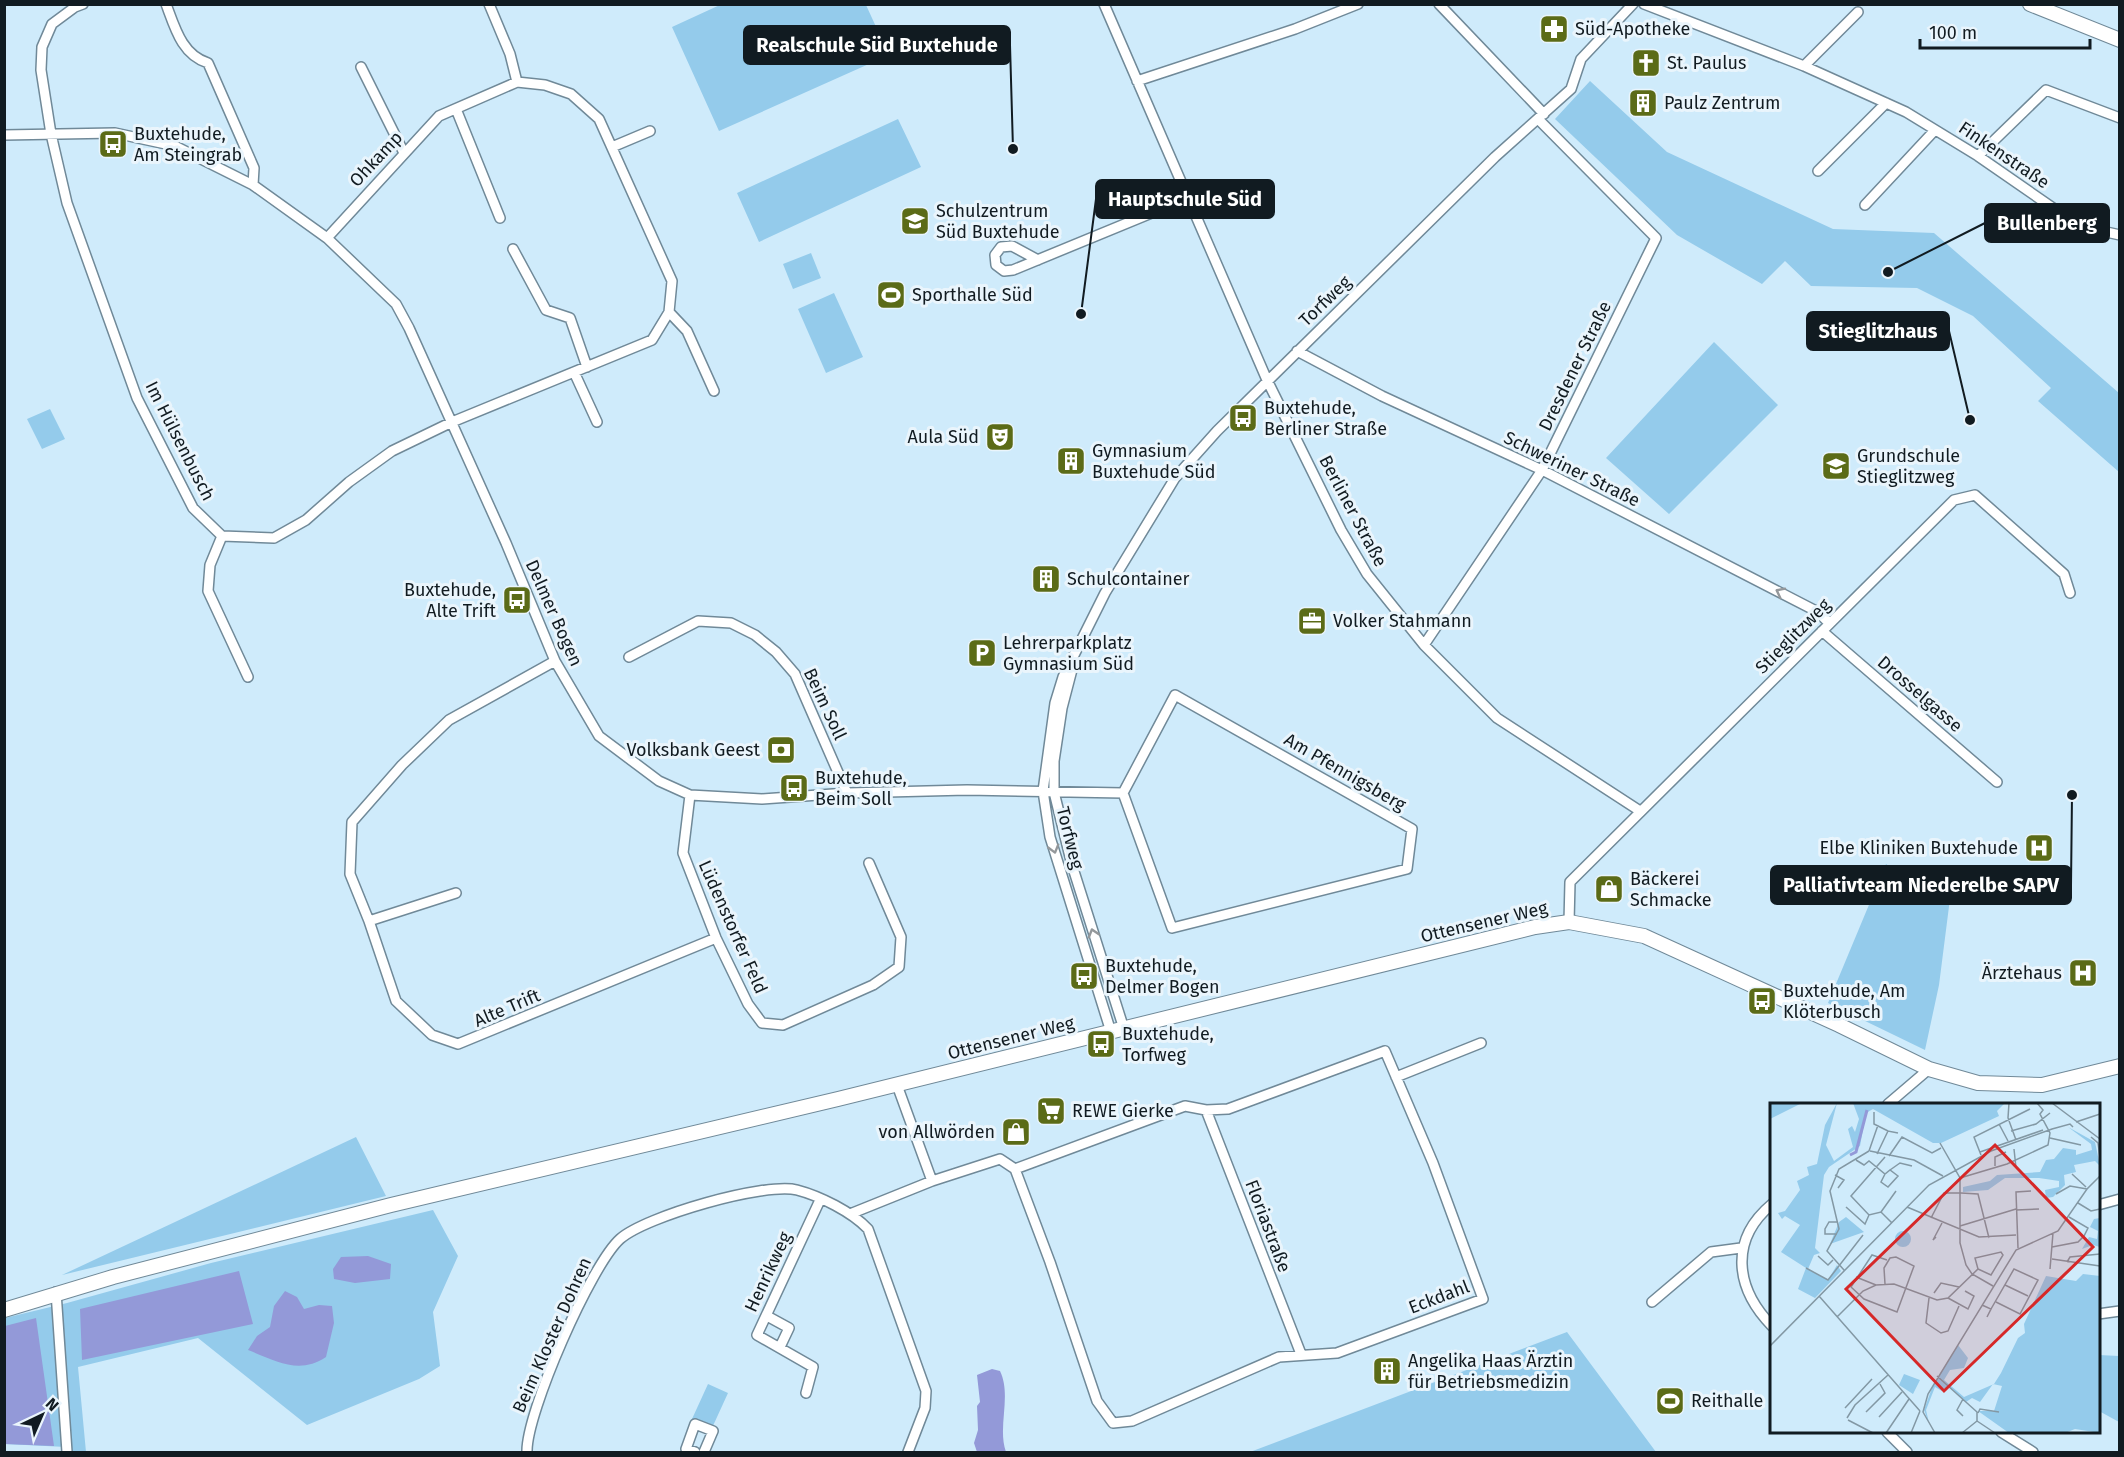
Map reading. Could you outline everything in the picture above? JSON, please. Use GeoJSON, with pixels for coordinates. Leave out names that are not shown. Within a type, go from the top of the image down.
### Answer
{"type":"FeatureCollection","features":[{"type":"Feature","properties":{"kind":"street","name":"Im Hülsenbusch"},"geometry":{"type":"LineString","coordinates":[[83,4],[75,6],[52,24],[42,47],[41,70],[51,134],[67,203],[137,398],[193,508],[222,536]]}},
{"type":"Feature","properties":{"kind":"street"},"geometry":{"type":"LineString","coordinates":[[166,4],[183,45],[196,59],[208,63],[254,168],[253,185]]}},
{"type":"Feature","properties":{"kind":"street"},"geometry":{"type":"LineString","coordinates":[[248,677],[208,591],[210,564],[222,536],[274,538],[306,520],[349,482],[393,451],[452,422],[652,340],[669,312],[672,281],[599,119],[571,94],[545,85],[517,82],[510,54],[489,4]]}},
{"type":"Feature","properties":{"kind":"street","name":"Berliner Straße"},"geometry":{"type":"LineString","coordinates":[[1104,4],[1267,380],[1341,530],[1362,566],[1424,645],[1497,718],[1640,812]]}},
{"type":"Feature","properties":{"kind":"street"},"geometry":{"type":"LineString","coordinates":[[1137,81],[1298,28],[1358,4]]}},
{"type":"Feature","properties":{"kind":"street"},"geometry":{"type":"LineString","coordinates":[[1439,4],[1541,117]]}},
{"type":"Feature","properties":{"kind":"street","name":"Torfweg"},"geometry":{"type":"LineString","coordinates":[[1118,1030],[1050,837],[1043,791],[1055,703],[1063,677],[1106,593],[1175,478],[1267,380],[1495,157],[1571,89],[1581,59],[1633,4]]}},
{"type":"Feature","properties":{"kind":"street","name":"Finkenstraße"},"geometry":{"type":"LineString","coordinates":[[1644,4],[1804,66],[1886,103],[1978,156],[2079,226],[2120,235]]}},
{"type":"Feature","properties":{"kind":"street"},"geometry":{"type":"LineString","coordinates":[[2030,4],[2120,40]]}},
{"type":"Feature","properties":{"kind":"street"},"geometry":{"type":"LineString","coordinates":[[1804,66],[1858,12]]}},
{"type":"Feature","properties":{"kind":"street"},"geometry":{"type":"LineString","coordinates":[[361,67],[404,153]]}},
{"type":"Feature","properties":{"kind":"street","name":"Ohkamp"},"geometry":{"type":"LineString","coordinates":[[327,238],[439,116],[517,82]]}},
{"type":"Feature","properties":{"kind":"street"},"geometry":{"type":"LineString","coordinates":[[1978,156],[2046,90],[2120,118]]}},
{"type":"Feature","properties":{"kind":"street"},"geometry":{"type":"LineString","coordinates":[[1818,171],[1886,103]]}},
{"type":"Feature","properties":{"kind":"street"},"geometry":{"type":"LineString","coordinates":[[456,109],[500,218]]}},
{"type":"Feature","properties":{"kind":"street","name":"Dresdener Straße"},"geometry":{"type":"LineString","coordinates":[[1424,645],[1542,470],[1656,238],[1541,117]]}},
{"type":"Feature","properties":{"kind":"street","name":"Finkenstraße"},"geometry":{"type":"LineString","coordinates":[[1865,205],[1935,130]]}},
{"type":"Feature","properties":{"kind":"street"},"geometry":{"type":"LineString","coordinates":[[612,147],[650,131]]}},
{"type":"Feature","properties":{"kind":"street","name":"Delmer Bogen"},"geometry":{"type":"LineString","coordinates":[[4,135],[115,134],[175,146],[253,185],[327,238],[396,304],[452,422],[555,661],[599,736],[659,781],[690,795],[762,799],[848,793],[1054,792]]}},
{"type":"Feature","properties":{"kind":"street"},"geometry":{"type":"LineString","coordinates":[[1038,260],[1188,198]]}},
{"type":"Feature","properties":{"kind":"street"},"geometry":{"type":"LineString","coordinates":[[513,249],[546,310],[570,318],[588,367]]}},
{"type":"Feature","properties":{"kind":"street"},"geometry":{"type":"LineString","coordinates":[[669,312],[687,331],[714,391]]}},
{"type":"Feature","properties":{"kind":"street","name":"Schweriner Straße"},"geometry":{"type":"LineString","coordinates":[[1297,351],[1382,396],[1542,470],[1818,612],[1829,623]]}},
{"type":"Feature","properties":{"kind":"street"},"geometry":{"type":"LineString","coordinates":[[574,372],[597,422]]}},
{"type":"Feature","properties":{"kind":"street","name":"Stieglitzweg"},"geometry":{"type":"LineString","coordinates":[[1569,922],[1570,882],[1954,500],[1975,495],[2064,574],[2070,593]]}},
{"type":"Feature","properties":{"kind":"street","name":"Beim Soll"},"geometry":{"type":"LineString","coordinates":[[629,657],[698,621],[731,623],[754,635],[776,652],[795,674],[848,793]]}},
{"type":"Feature","properties":{"kind":"street","name":"Drosselgasse"},"geometry":{"type":"LineString","coordinates":[[1822,631],[1997,782]]}},
{"type":"Feature","properties":{"kind":"street","name":"Torfweg"},"geometry":{"type":"LineString","coordinates":[[1077,651],[1062,708],[1054,761],[1054,792],[1118,1030]]}},
{"type":"Feature","properties":{"kind":"street","name":"Alte Trift"},"geometry":{"type":"LineString","coordinates":[[555,661],[449,720],[402,765],[352,822],[350,873],[396,1001],[432,1035],[459,1044],[716,938]]}},
{"type":"Feature","properties":{"kind":"street","name":"Am Pfennigsberg"},"geometry":{"type":"LineString","coordinates":[[1175,695],[1412,829],[1407,869],[1172,928],[1123,793],[1175,695]]}},
{"type":"Feature","properties":{"kind":"street"},"geometry":{"type":"LineString","coordinates":[[1054,792],[1123,793]]}},
{"type":"Feature","properties":{"kind":"street","name":"Lüdenstorfer Feld"},"geometry":{"type":"LineString","coordinates":[[690,795],[683,853],[716,938],[748,1004],[762,1023],[783,1025],[873,985],[899,967],[901,937],[869,863]]}},
{"type":"Feature","properties":{"kind":"street"},"geometry":{"type":"LineString","coordinates":[[369,921],[456,893]]}},
{"type":"Feature","properties":{"kind":"street","name":"Ottensener Weg"},"geometry":{"type":"LineString","coordinates":[[4,1310],[56,1292],[391,1205],[897,1085],[1534,927],[1569,922],[1644,936],[1839,1025],[1929,1069],[1978,1083],[2042,1085],[2120,1066]]}},
{"type":"Feature","properties":{"kind":"street"},"geometry":{"type":"LineString","coordinates":[[1396,1077],[1481,1043]]}},
{"type":"Feature","properties":{"kind":"street","name":"Eckdahl"},"geometry":{"type":"LineString","coordinates":[[1385,1051],[1396,1077],[1433,1163],[1483,1299],[1336,1353],[1279,1357],[1132,1421],[1113,1423],[1097,1401],[1050,1262],[1015,1169],[1185,1106],[1206,1110],[1228,1109],[1385,1051]]}},
{"type":"Feature","properties":{"kind":"street"},"geometry":{"type":"LineString","coordinates":[[1889,1103],[1929,1069]]}},
{"type":"Feature","properties":{"kind":"street"},"geometry":{"type":"LineString","coordinates":[[897,1085],[932,1181]]}},
{"type":"Feature","properties":{"kind":"street","name":"Floriastraße"},"geometry":{"type":"LineString","coordinates":[[1206,1110],[1301,1354]]}},
{"type":"Feature","properties":{"kind":"street"},"geometry":{"type":"LineString","coordinates":[[850,1214],[932,1181],[1000,1159],[1015,1169]]}},
{"type":"Feature","properties":{"kind":"street","name":"Beim Kloster Dohren"},"geometry":{"type":"LineString","coordinates":[[527,1452],[527,1441],[536,1405],[574,1317],[607,1252],[621,1238],[658,1218],[771,1188],[796,1190],[820,1200],[850,1214],[868,1229],[926,1391],[925,1408],[908,1452]]}},
{"type":"Feature","properties":{"kind":"street"},"geometry":{"type":"LineString","coordinates":[[2100,1204],[2120,1199]]}},
{"type":"Feature","properties":{"kind":"street","name":"Henrikweg"},"geometry":{"type":"LineString","coordinates":[[780,1347],[757,1335],[820,1200]]}},
{"type":"Feature","properties":{"kind":"street"},"geometry":{"type":"LineString","coordinates":[[1770,1206],[1759,1215],[1741,1248],[1747,1292],[1770,1324]]}},
{"type":"Feature","properties":{"kind":"street"},"geometry":{"type":"LineString","coordinates":[[1652,1302],[1711,1252],[1741,1248]]}},
{"type":"Feature","properties":{"kind":"street"},"geometry":{"type":"LineString","coordinates":[[56,1292],[67,1452]]}},
{"type":"Feature","properties":{"kind":"street"},"geometry":{"type":"LineString","coordinates":[[2100,1314],[2120,1311]]}},
{"type":"Feature","properties":{"kind":"street"},"geometry":{"type":"LineString","coordinates":[[767,1316],[789,1328],[780,1347],[813,1367],[806,1393]]}},
{"type":"Feature","properties":{"kind":"street"},"geometry":{"type":"LineString","coordinates":[[695,1452],[686,1449],[695,1424],[713,1431],[704,1452]]}},
{"type":"Feature","properties":{"kind":"street"},"geometry":{"type":"LineString","coordinates":[[1889,1433],[1907,1452]]}},
{"type":"Feature","properties":{"kind":"street"},"geometry":{"type":"LineString","coordinates":[[2004,1433],[2033,1452]]}},
{"type":"Feature","properties":{"kind":"shaded area"},"geometry":{"type":"Polygon","coordinates":[[[722,4],[866,5],[889,55],[719,131],[672,27],[722,4]]]}},
{"type":"Feature","properties":{"kind":"shaded area"},"geometry":{"type":"Polygon","coordinates":[[[1590,81],[1667,152],[1833,229],[1934,233],[2119,393],[2119,472],[2038,401],[2051,388],[1973,316],[1917,288],[1811,286],[1785,261],[1762,284],[1677,235],[1555,119],[1590,81]]]}},
{"type":"Feature","properties":{"kind":"shaded area"},"geometry":{"type":"Polygon","coordinates":[[[898,119],[921,167],[759,242],[737,193],[898,119]]]}},
{"type":"Feature","properties":{"kind":"shaded area"},"geometry":{"type":"Polygon","coordinates":[[[811,253],[821,278],[793,289],[783,264],[811,253]]]}},
{"type":"Feature","properties":{"kind":"shaded area"},"geometry":{"type":"Polygon","coordinates":[[[834,293],[863,357],[826,373],[798,309],[834,293]]]}},
{"type":"Feature","properties":{"kind":"shaded area"},"geometry":{"type":"Polygon","coordinates":[[[1714,342],[1778,405],[1669,514],[1606,458],[1714,342]]]}},
{"type":"Feature","properties":{"kind":"shaded area"},"geometry":{"type":"Polygon","coordinates":[[[50,409],[65,439],[42,449],[27,419],[50,409]]]}},
{"type":"Feature","properties":{"kind":"shaded area"},"geometry":{"type":"Polygon","coordinates":[[[1886,864],[1931,898],[1953,875],[1939,985],[1925,1050],[1828,1003],[1886,864]]]}},
{"type":"Feature","properties":{"kind":"shaded area"},"geometry":{"type":"Polygon","coordinates":[[[356,1137],[386,1196],[62,1275],[356,1137]]]}},
{"type":"Feature","properties":{"kind":"shaded area"},"geometry":{"type":"Polygon","coordinates":[[[433,1210],[458,1256],[433,1312],[440,1366],[419,1379],[307,1425],[198,1338],[78,1367],[86,1452],[67,1452],[66,1447],[5,1444],[5,1318],[211,1263],[433,1210]]]}},
{"type":"Feature","properties":{"kind":"shaded area"},"geometry":{"type":"Polygon","coordinates":[[[368,1256],[391,1264],[390,1279],[355,1283],[334,1279],[333,1269],[341,1257],[368,1256]]]}},
{"type":"Feature","properties":{"kind":"shaded area"},"geometry":{"type":"Polygon","coordinates":[[[239,1271],[253,1324],[82,1360],[80,1309],[239,1271]]]}},
{"type":"Feature","properties":{"kind":"shaded area"},"geometry":{"type":"Polygon","coordinates":[[[285,1291],[297,1297],[304,1309],[319,1305],[332,1306],[334,1323],[326,1357],[316,1362],[297,1366],[278,1362],[248,1350],[257,1336],[270,1327],[274,1306],[285,1291]]]}},
{"type":"Feature","properties":{"kind":"shaded area"},"geometry":{"type":"Polygon","coordinates":[[[36,1318],[54,1446],[5,1444],[5,1326],[36,1318]]]}},
{"type":"Feature","properties":{"kind":"shaded area"},"geometry":{"type":"Polygon","coordinates":[[[1567,1332],[1656,1452],[1250,1452],[1567,1332]]]}},
{"type":"Feature","properties":{"kind":"shaded area"},"geometry":{"type":"Polygon","coordinates":[[[2100,1355],[2119,1356],[2119,1422],[2100,1412],[2100,1355]]]}},
{"type":"Feature","properties":{"kind":"shaded area"},"geometry":{"type":"Polygon","coordinates":[[[992,1369],[1000,1371],[1005,1391],[1003,1432],[1006,1452],[977,1452],[974,1443],[978,1430],[977,1406],[980,1402],[977,1375],[992,1369]]]}},
{"type":"Feature","properties":{"kind":"shaded area"},"geometry":{"type":"Polygon","coordinates":[[[708,1384],[728,1393],[712,1428],[692,1419],[708,1384]]]}},
{"type":"Feature","properties":{"kind":"place","name":"Süd-Apotheke"},"geometry":{"type":"Point","coordinates":[1554,29]}},
{"type":"Feature","properties":{"kind":"place","name":"St. Paulus"},"geometry":{"type":"Point","coordinates":[1646,63]}},
{"type":"Feature","properties":{"kind":"place","name":"Paulz Zentrum"},"geometry":{"type":"Point","coordinates":[1643,103]}},
{"type":"Feature","properties":{"kind":"place","name":"Buxtehude, Am Steingrab"},"geometry":{"type":"Point","coordinates":[113,144]}},
{"type":"Feature","properties":{"kind":"place","name":"Realschule Süd Buxtehude"},"geometry":{"type":"Point","coordinates":[1013,149]}},
{"type":"Feature","properties":{"kind":"place","name":"Schulzentrum Süd Buxtehude"},"geometry":{"type":"Point","coordinates":[915,221]}},
{"type":"Feature","properties":{"kind":"place","name":"Bullenberg"},"geometry":{"type":"Point","coordinates":[1888,272]}},
{"type":"Feature","properties":{"kind":"place","name":"Sporthalle Süd"},"geometry":{"type":"Point","coordinates":[891,295]}},
{"type":"Feature","properties":{"kind":"place","name":"Hauptschule Süd"},"geometry":{"type":"Point","coordinates":[1081,314]}},
{"type":"Feature","properties":{"kind":"place","name":"Buxtehude, Berliner Straße"},"geometry":{"type":"Point","coordinates":[1243,418]}},
{"type":"Feature","properties":{"kind":"place","name":"Stieglitzhaus"},"geometry":{"type":"Point","coordinates":[1970,420]}},
{"type":"Feature","properties":{"kind":"place","name":"Aula Süd"},"geometry":{"type":"Point","coordinates":[1000,437]}},
{"type":"Feature","properties":{"kind":"place","name":"Gymnasium Buxtehude Süd"},"geometry":{"type":"Point","coordinates":[1071,461]}},
{"type":"Feature","properties":{"kind":"place","name":"Grundschule Stieglitzweg"},"geometry":{"type":"Point","coordinates":[1836,466]}},
{"type":"Feature","properties":{"kind":"place","name":"Schulcontainer"},"geometry":{"type":"Point","coordinates":[1046,579]}},
{"type":"Feature","properties":{"kind":"place","name":"Buxtehude, Alte Trift"},"geometry":{"type":"Point","coordinates":[517,600]}},
{"type":"Feature","properties":{"kind":"place","name":"Volker Stahmann"},"geometry":{"type":"Point","coordinates":[1312,621]}},
{"type":"Feature","properties":{"kind":"place","name":"Lehrerparkplatz Gymnasium Süd"},"geometry":{"type":"Point","coordinates":[982,653]}},
{"type":"Feature","properties":{"kind":"place","name":"Volksbank Geest"},"geometry":{"type":"Point","coordinates":[781,750]}},
{"type":"Feature","properties":{"kind":"place","name":"Buxtehude, Beim Soll"},"geometry":{"type":"Point","coordinates":[794,788]}},
{"type":"Feature","properties":{"kind":"place","name":"Palliativteam Niederelbe SAPV"},"geometry":{"type":"Point","coordinates":[2072,795]}},
{"type":"Feature","properties":{"kind":"place","name":"Elbe Kliniken Buxtehude"},"geometry":{"type":"Point","coordinates":[2039,848]}},
{"type":"Feature","properties":{"kind":"place","name":"Bäckerei Schmacke"},"geometry":{"type":"Point","coordinates":[1609,889]}},
{"type":"Feature","properties":{"kind":"place","name":"Ärztehaus"},"geometry":{"type":"Point","coordinates":[2083,973]}},
{"type":"Feature","properties":{"kind":"place","name":"Buxtehude, Delmer Bogen"},"geometry":{"type":"Point","coordinates":[1084,976]}},
{"type":"Feature","properties":{"kind":"place","name":"Buxtehude, Am Klöterbusch"},"geometry":{"type":"Point","coordinates":[1762,1001]}},
{"type":"Feature","properties":{"kind":"place","name":"Buxtehude, Torfweg"},"geometry":{"type":"Point","coordinates":[1101,1044]}},
{"type":"Feature","properties":{"kind":"place","name":"REWE Gierke"},"geometry":{"type":"Point","coordinates":[1051,1111]}},
{"type":"Feature","properties":{"kind":"place","name":"von Allwörden"},"geometry":{"type":"Point","coordinates":[1016,1132]}},
{"type":"Feature","properties":{"kind":"place","name":"Angelika Haas Ärztin für Betriebsmedizin"},"geometry":{"type":"Point","coordinates":[1387,1371]}},
{"type":"Feature","properties":{"kind":"place","name":"Reithalle"},"geometry":{"type":"Point","coordinates":[1670,1401]}}]}
